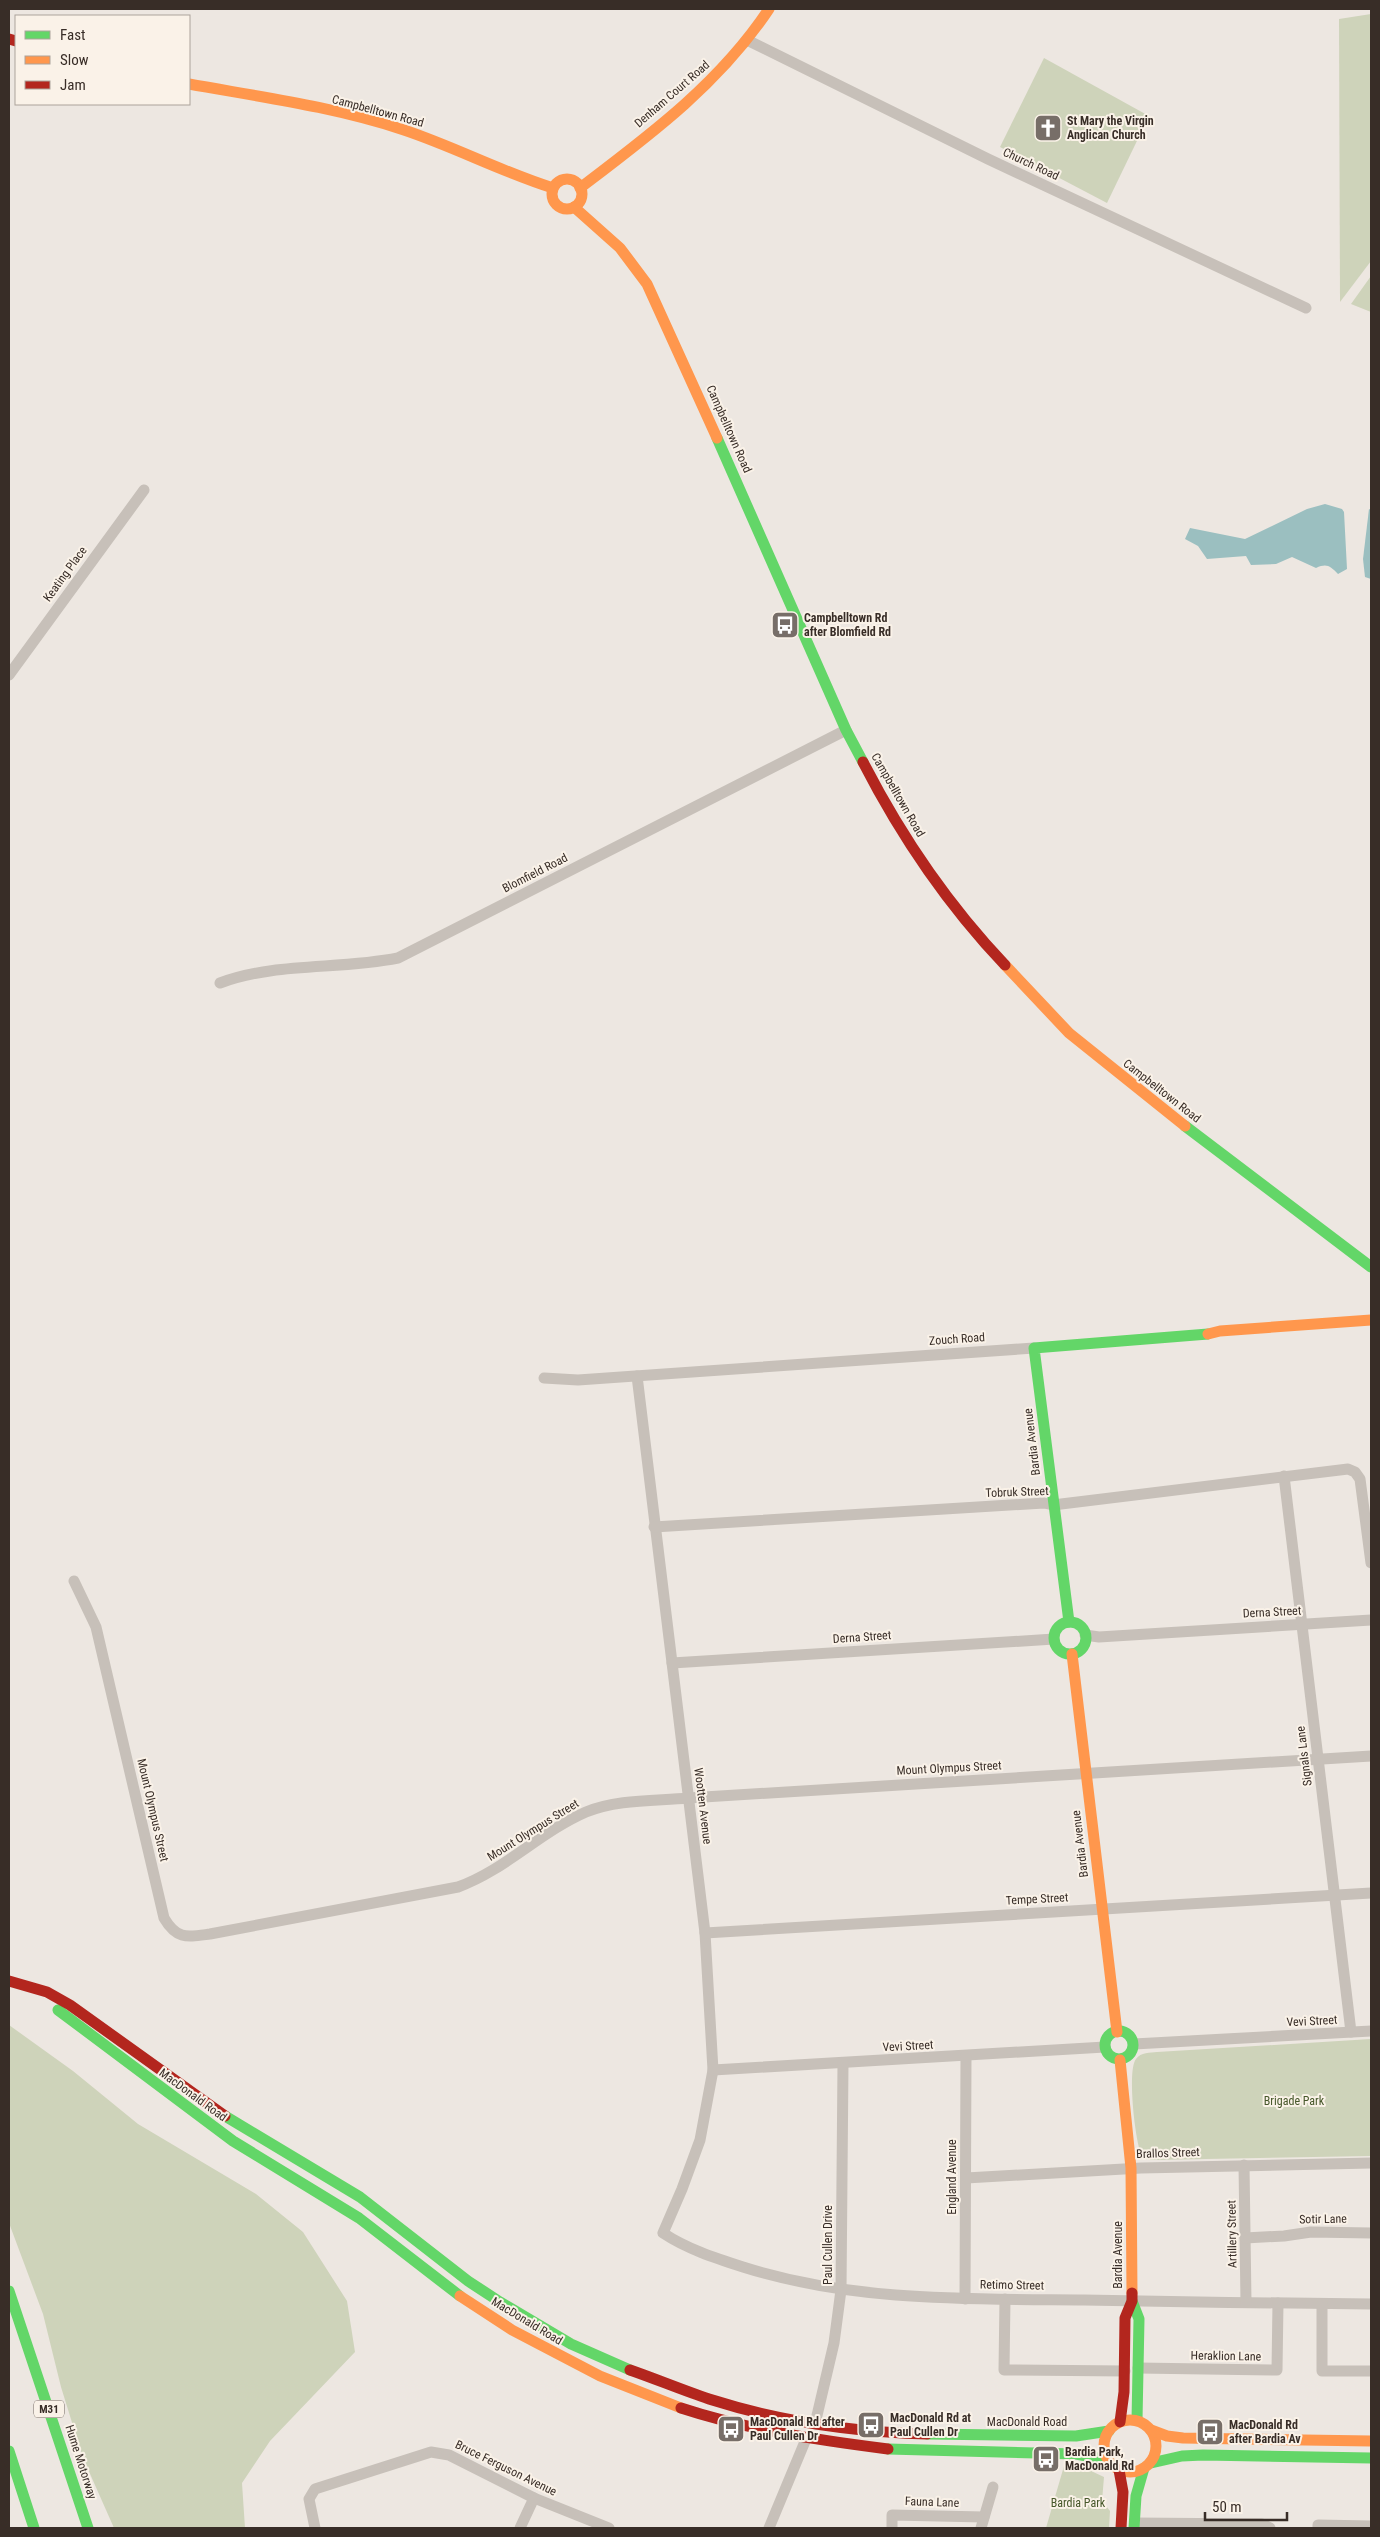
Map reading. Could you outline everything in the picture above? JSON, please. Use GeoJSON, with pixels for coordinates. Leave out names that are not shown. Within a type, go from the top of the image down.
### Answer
{"type":"FeatureCollection","features":[{"type":"Feature","properties":{"kind":"main road","name":"Denham Court Road"},"geometry":{"type":"LineString","coordinates":[[580,188],[694,96],[736,55],[769,9]]}},
{"type":"Feature","properties":{"kind":"main road","name":"Campbelltown Road"},"geometry":{"type":"LineString","coordinates":[[190,84],[355,116],[447,145],[526,180],[553,188]]}},
{"type":"Feature","properties":{"kind":"main road"},"geometry":{"type":"LineString","coordinates":[[568,179],[576,182],[582,196],[574,208],[564,209],[555,203],[552,193],[553,188],[556,183],[568,179]]}},
{"type":"Feature","properties":{"kind":"main road","name":"Campbelltown Road"},"geometry":{"type":"LineString","coordinates":[[574,208],[620,248],[647,284],[658,304],[846,730],[882,799],[942,890],[1000,960],[1063,1026],[1136,1089],[1371,1267]]}},
{"type":"Feature","properties":{"kind":"main road","name":"Zouch Road"},"geometry":{"type":"LineString","coordinates":[[1034,1348],[1201,1336],[1220,1331],[1371,1320]]}},
{"type":"Feature","properties":{"kind":"main road","name":"Bardia Avenue"},"geometry":{"type":"LineString","coordinates":[[1034,1348],[1069,1622]]}},
{"type":"Feature","properties":{"kind":"main road"},"geometry":{"type":"LineString","coordinates":[[1069,1622],[1078,1624],[1085,1635],[1084,1645],[1072,1654],[1058,1649],[1054,1639],[1060,1626],[1069,1622]]}},
{"type":"Feature","properties":{"kind":"main road","name":"Bardia Avenue"},"geometry":{"type":"LineString","coordinates":[[1072,1654],[1117,2032]]}},
{"type":"Feature","properties":{"kind":"main road","name":"MacDonald Road"},"geometry":{"type":"LineString","coordinates":[[14,1983],[47,1992],[70,2005],[226,2117],[360,2197],[468,2281],[541,2327],[612,2363],[709,2399],[815,2424],[884,2432],[963,2435],[1076,2436],[1109,2431]]}},
{"type":"Feature","properties":{"kind":"main road","name":"MacDonald Road"},"geometry":{"type":"LineString","coordinates":[[14,1983],[64,2013],[169,2095],[233,2141],[336,2202],[464,2299],[512,2330],[585,2369],[652,2398],[715,2419],[806,2439],[904,2451],[1076,2454],[1108,2460]]}},
{"type":"Feature","properties":{"kind":"main road"},"geometry":{"type":"LineString","coordinates":[[1117,2032],[1126,2033],[1134,2044],[1128,2056],[1120,2060],[1109,2055],[1105,2047],[1110,2035],[1117,2032]]}},
{"type":"Feature","properties":{"kind":"main road","name":"Bardia Avenue"},"geometry":{"type":"LineString","coordinates":[[1120,2060],[1131,2168],[1132,2301],[1139,2318],[1137,2420]]}},
{"type":"Feature","properties":{"kind":"main road","name":"Hume Motorway"},"geometry":{"type":"LineString","coordinates":[[9,2291],[88,2528]]}},
{"type":"Feature","properties":{"kind":"main road","name":"Bardia Avenue"},"geometry":{"type":"LineString","coordinates":[[1120,2422],[1124,2371],[1125,2318],[1132,2301]]}},
{"type":"Feature","properties":{"kind":"main road"},"geometry":{"type":"LineString","coordinates":[[1371,2440],[1183,2438],[1166,2436],[1151,2430],[1137,2420],[1120,2422],[1109,2431],[1104,2445],[1108,2460],[1119,2470],[1128,2472],[1168,2458],[1196,2455],[1371,2458]]}},
{"type":"Feature","properties":{"kind":"main road"},"geometry":{"type":"LineString","coordinates":[[1135,2526],[1136,2496],[1156,2446],[1151,2430]]}},
{"type":"Feature","properties":{"kind":"main road"},"geometry":{"type":"LineString","coordinates":[[9,2451],[34,2528]]}},
{"type":"Feature","properties":{"kind":"main road"},"geometry":{"type":"LineString","coordinates":[[1119,2470],[1123,2492],[1121,2528]]}},
{"type":"Feature","properties":{"kind":"street","name":"Church Road"},"geometry":{"type":"LineString","coordinates":[[747,40],[1014,171],[1306,308]]}},
{"type":"Feature","properties":{"kind":"street","name":"Keating Place"},"geometry":{"type":"LineString","coordinates":[[9,674],[144,490]]}},
{"type":"Feature","properties":{"kind":"street","name":"Blomfield Road"},"geometry":{"type":"LineString","coordinates":[[220,983],[245,974],[370,964],[398,958],[846,730]]}},
{"type":"Feature","properties":{"kind":"street","name":"Zouch Road"},"geometry":{"type":"LineString","coordinates":[[544,1378],[578,1380],[1034,1348]]}},
{"type":"Feature","properties":{"kind":"street","name":"Wootten Avenue"},"geometry":{"type":"LineString","coordinates":[[637,1376],[705,1933],[712,2070],[700,2140],[682,2190],[669,2215],[663,2233]]}},
{"type":"Feature","properties":{"kind":"street","name":"Tobruk Street"},"geometry":{"type":"LineString","coordinates":[[654,1527],[1034,1504],[1053,1505],[1348,1469],[1355,1472],[1360,1479],[1371,1562]]}},
{"type":"Feature","properties":{"kind":"street","name":"Signals Lane"},"geometry":{"type":"LineString","coordinates":[[1284,1476],[1351,2032]]}},
{"type":"Feature","properties":{"kind":"street","name":"Mount Olympus Street"},"geometry":{"type":"LineString","coordinates":[[74,1581],[96,1627],[164,1918],[172,1931],[179,1935],[210,1934],[458,1887],[495,1870],[588,1811],[612,1805],[688,1798],[1371,1756]]}},
{"type":"Feature","properties":{"kind":"street","name":"Derna Street"},"geometry":{"type":"LineString","coordinates":[[1085,1635],[1099,1637],[1371,1620]]}},
{"type":"Feature","properties":{"kind":"street","name":"Derna Street"},"geometry":{"type":"LineString","coordinates":[[672,1663],[1054,1639]]}},
{"type":"Feature","properties":{"kind":"street","name":"Tempe Street"},"geometry":{"type":"LineString","coordinates":[[705,1933],[1371,1893]]}},
{"type":"Feature","properties":{"kind":"street","name":"Vevi Street"},"geometry":{"type":"LineString","coordinates":[[1134,2044],[1371,2031]]}},
{"type":"Feature","properties":{"kind":"street","name":"Vevi Street"},"geometry":{"type":"LineString","coordinates":[[712,2070],[843,2064],[1105,2047]]}},
{"type":"Feature","properties":{"kind":"street","name":"England Avenue"},"geometry":{"type":"LineString","coordinates":[[964,2298],[966,2056]]}},
{"type":"Feature","properties":{"kind":"street","name":"Paul Cullen Drive"},"geometry":{"type":"LineString","coordinates":[[815,2424],[832,2352],[841,2290],[843,2064]]}},
{"type":"Feature","properties":{"kind":"street","name":"Brallos Street"},"geometry":{"type":"LineString","coordinates":[[966,2178],[1131,2168],[1371,2163]]}},
{"type":"Feature","properties":{"kind":"street","name":"Artillery Street"},"geometry":{"type":"LineString","coordinates":[[1244,2165],[1246,2302]]}},
{"type":"Feature","properties":{"kind":"street","name":"Sotir Lane"},"geometry":{"type":"LineString","coordinates":[[1245,2238],[1284,2236],[1311,2232],[1371,2233]]}},
{"type":"Feature","properties":{"kind":"street","name":"Retimo Street"},"geometry":{"type":"LineString","coordinates":[[663,2233],[678,2242],[725,2261],[797,2281],[841,2290],[909,2297],[1371,2304]]}},
{"type":"Feature","properties":{"kind":"street"},"geometry":{"type":"LineString","coordinates":[[1005,2299],[1004,2370],[1124,2371]]}},
{"type":"Feature","properties":{"kind":"street","name":"Heraklion Lane"},"geometry":{"type":"LineString","coordinates":[[1138,2368],[1277,2370],[1278,2303]]}},
{"type":"Feature","properties":{"kind":"street"},"geometry":{"type":"LineString","coordinates":[[1322,2304],[1322,2371],[1371,2371]]}},
{"type":"Feature","properties":{"kind":"street"},"geometry":{"type":"LineString","coordinates":[[769,2528],[806,2439]]}},
{"type":"Feature","properties":{"kind":"street","name":"Bruce Ferguson Avenue"},"geometry":{"type":"LineString","coordinates":[[315,2528],[309,2499],[315,2489],[431,2452],[440,2452],[457,2458],[534,2498],[609,2528]]}},
{"type":"Feature","properties":{"kind":"street","name":"Fauna Lane"},"geometry":{"type":"LineString","coordinates":[[892,2528],[892,2515],[983,2523],[992,2487]]}},
{"type":"Feature","properties":{"kind":"street"},"geometry":{"type":"LineString","coordinates":[[520,2528],[534,2498]]}},
{"type":"Feature","properties":{"kind":"street"},"geometry":{"type":"LineString","coordinates":[[1135,2526],[1262,2524],[1270,2528]]}},
{"type":"Feature","properties":{"kind":"street"},"geometry":{"type":"LineString","coordinates":[[1318,2528],[1318,2525],[1371,2526]]}},
{"type":"Feature","properties":{"kind":"green space"},"geometry":{"type":"Polygon","coordinates":[[[1371,14],[1371,261],[1340,302],[1339,19],[1371,14]]]}},
{"type":"Feature","properties":{"kind":"green space"},"geometry":{"type":"Polygon","coordinates":[[[1044,58],[1149,116],[1107,203],[1000,147],[1044,58]]]}},
{"type":"Feature","properties":{"kind":"green space"},"geometry":{"type":"Polygon","coordinates":[[[1371,276],[1371,312],[1351,304],[1371,276]]]}},
{"type":"Feature","properties":{"kind":"green space"},"geometry":{"type":"Polygon","coordinates":[[[9,2025],[73,2071],[138,2124],[256,2194],[303,2232],[347,2301],[355,2352],[270,2441],[242,2483],[245,2528],[114,2528],[83,2458],[61,2387],[43,2314],[9,2223],[9,2025]]]}},
{"type":"Feature","properties":{"kind":"green space","name":"Brigade Park"},"geometry":{"type":"Polygon","coordinates":[[[1371,2039],[1371,2156],[1153,2160],[1146,2159],[1141,2154],[1134,2120],[1132,2090],[1133,2066],[1140,2055],[1157,2052],[1371,2039]]]}},
{"type":"Feature","properties":{"kind":"green space","name":"Bardia Park"},"geometry":{"type":"Polygon","coordinates":[[[1064,2466],[1089,2470],[1104,2477],[1102,2501],[1110,2511],[1109,2528],[1046,2528],[1064,2466]]]}},
{"type":"Feature","properties":{"kind":"water"},"geometry":{"type":"Polygon","coordinates":[[[1325,504],[1342,509],[1344,512],[1347,569],[1338,574],[1328,566],[1316,568],[1292,557],[1276,564],[1251,565],[1246,556],[1207,559],[1198,546],[1185,539],[1190,528],[1245,539],[1307,509],[1325,504]]]}},
{"type":"Feature","properties":{"kind":"water"},"geometry":{"type":"Polygon","coordinates":[[[1369,509],[1371,510],[1371,579],[1365,577],[1363,559],[1369,509]]]}},
{"type":"Feature","properties":{"kind":"traffic: fast"},"geometry":{"type":"LineString","coordinates":[[717,438],[846,730],[863,762]]}},
{"type":"Feature","properties":{"kind":"traffic: fast"},"geometry":{"type":"LineString","coordinates":[[1185,1126],[1371,1267]]}},
{"type":"Feature","properties":{"kind":"traffic: fast"},"geometry":{"type":"LineString","coordinates":[[1069,1622],[1034,1348],[1208,1334]]}},
{"type":"Feature","properties":{"kind":"traffic: fast"},"geometry":{"type":"LineString","coordinates":[[1070,1622],[1081,1627],[1086,1638],[1081,1649],[1070,1654],[1059,1649],[1054,1638],[1059,1627],[1070,1622]]}},
{"type":"Feature","properties":{"kind":"traffic: fast"},"geometry":{"type":"LineString","coordinates":[[58,2010],[233,2141],[359,2218],[460,2296]]}},
{"type":"Feature","properties":{"kind":"traffic: fast"},"geometry":{"type":"LineString","coordinates":[[1119,2031],[1129,2035],[1133,2045],[1129,2055],[1119,2059],[1109,2055],[1105,2045],[1109,2035],[1119,2031]]}},
{"type":"Feature","properties":{"kind":"traffic: fast"},"geometry":{"type":"LineString","coordinates":[[225,2116],[360,2197],[468,2281],[500,2302],[571,2344],[630,2370]]}},
{"type":"Feature","properties":{"kind":"traffic: fast"},"geometry":{"type":"LineString","coordinates":[[9,2291],[88,2528]]}},
{"type":"Feature","properties":{"kind":"traffic: fast"},"geometry":{"type":"LineString","coordinates":[[1132,2301],[1139,2319],[1137,2420]]}},
{"type":"Feature","properties":{"kind":"traffic: fast"},"geometry":{"type":"LineString","coordinates":[[927,2434],[1076,2436],[1109,2431]]}},
{"type":"Feature","properties":{"kind":"traffic: fast"},"geometry":{"type":"LineString","coordinates":[[888,2449],[1076,2454],[1108,2460]]}},
{"type":"Feature","properties":{"kind":"traffic: fast"},"geometry":{"type":"LineString","coordinates":[[9,2451],[34,2528]]}},
{"type":"Feature","properties":{"kind":"traffic: fast"},"geometry":{"type":"LineString","coordinates":[[1151,2463],[1182,2456],[1203,2455],[1371,2458]]}},
{"type":"Feature","properties":{"kind":"traffic: fast"},"geometry":{"type":"LineString","coordinates":[[1134,2528],[1136,2496],[1144,2468]]}},
{"type":"Feature","properties":{"kind":"traffic: slow"},"geometry":{"type":"LineString","coordinates":[[580,188],[658,128],[706,84],[729,61],[769,9]]}},
{"type":"Feature","properties":{"kind":"traffic: slow"},"geometry":{"type":"LineString","coordinates":[[190,84],[298,103],[378,122],[423,137],[515,175],[553,188]]}},
{"type":"Feature","properties":{"kind":"traffic: slow"},"geometry":{"type":"LineString","coordinates":[[567,179],[573,180],[581,188],[582,194],[581,200],[573,208],[567,209],[561,208],[553,200],[552,194],[553,188],[561,180],[567,179]]}},
{"type":"Feature","properties":{"kind":"traffic: slow"},"geometry":{"type":"LineString","coordinates":[[574,207],[620,248],[647,284],[717,438]]}},
{"type":"Feature","properties":{"kind":"traffic: slow"},"geometry":{"type":"LineString","coordinates":[[1005,965],[1069,1033],[1185,1126]]}},
{"type":"Feature","properties":{"kind":"traffic: slow"},"geometry":{"type":"LineString","coordinates":[[1208,1334],[1220,1331],[1371,1320]]}},
{"type":"Feature","properties":{"kind":"traffic: slow"},"geometry":{"type":"LineString","coordinates":[[1072,1654],[1117,2032]]}},
{"type":"Feature","properties":{"kind":"traffic: slow"},"geometry":{"type":"LineString","coordinates":[[1120,2060],[1131,2168],[1132,2293]]}},
{"type":"Feature","properties":{"kind":"traffic: slow"},"geometry":{"type":"LineString","coordinates":[[460,2296],[512,2330],[600,2376],[681,2408]]}},
{"type":"Feature","properties":{"kind":"traffic: slow"},"geometry":{"type":"LineString","coordinates":[[1125,2420],[1135,2420],[1145,2424],[1152,2431],[1156,2446],[1152,2461],[1145,2468],[1135,2472],[1125,2472],[1115,2468],[1108,2461],[1104,2451],[1104,2441],[1108,2431],[1115,2424],[1125,2420]]}},
{"type":"Feature","properties":{"kind":"traffic: slow"},"geometry":{"type":"LineString","coordinates":[[1151,2430],[1167,2436],[1183,2438],[1371,2441]]}},
{"type":"Feature","properties":{"kind":"traffic: jam"},"geometry":{"type":"LineString","coordinates":[[9,39],[15,41]]}},
{"type":"Feature","properties":{"kind":"traffic: jam"},"geometry":{"type":"LineString","coordinates":[[863,762],[893,816],[926,868],[964,918],[1005,965]]}},
{"type":"Feature","properties":{"kind":"traffic: jam"},"geometry":{"type":"LineString","coordinates":[[9,1981],[47,1992],[70,2005],[225,2116]]}},
{"type":"Feature","properties":{"kind":"traffic: jam"},"geometry":{"type":"LineString","coordinates":[[1120,2422],[1124,2392],[1125,2318],[1132,2301],[1132,2293]]}},
{"type":"Feature","properties":{"kind":"traffic: jam"},"geometry":{"type":"LineString","coordinates":[[630,2370],[709,2399],[789,2419],[844,2428],[927,2434]]}},
{"type":"Feature","properties":{"kind":"traffic: jam"},"geometry":{"type":"LineString","coordinates":[[681,2408],[757,2428],[809,2438],[888,2449]]}},
{"type":"Feature","properties":{"kind":"traffic: jam"},"geometry":{"type":"LineString","coordinates":[[1119,2470],[1123,2492],[1121,2528]]}},
{"type":"Feature","properties":{"kind":"place","name":"St Mary the Virgin Anglican Church"},"geometry":{"type":"Point","coordinates":[1048,128]}},
{"type":"Feature","properties":{"kind":"place","name":"Campbelltown Rd after Blomfield Rd"},"geometry":{"type":"Point","coordinates":[785,625]}},
{"type":"Feature","properties":{"kind":"place","name":"MacDonald Rd at Paul Cullen Dr"},"geometry":{"type":"Point","coordinates":[871,2425]}},
{"type":"Feature","properties":{"kind":"place","name":"MacDonald Rd after Paul Cullen Dr"},"geometry":{"type":"Point","coordinates":[731,2429]}},
{"type":"Feature","properties":{"kind":"place","name":"MacDonald Rd after Bardia Av"},"geometry":{"type":"Point","coordinates":[1210,2432]}},
{"type":"Feature","properties":{"kind":"place","name":"Bardia Park, MacDonald Rd"},"geometry":{"type":"Point","coordinates":[1046,2459]}}]}
